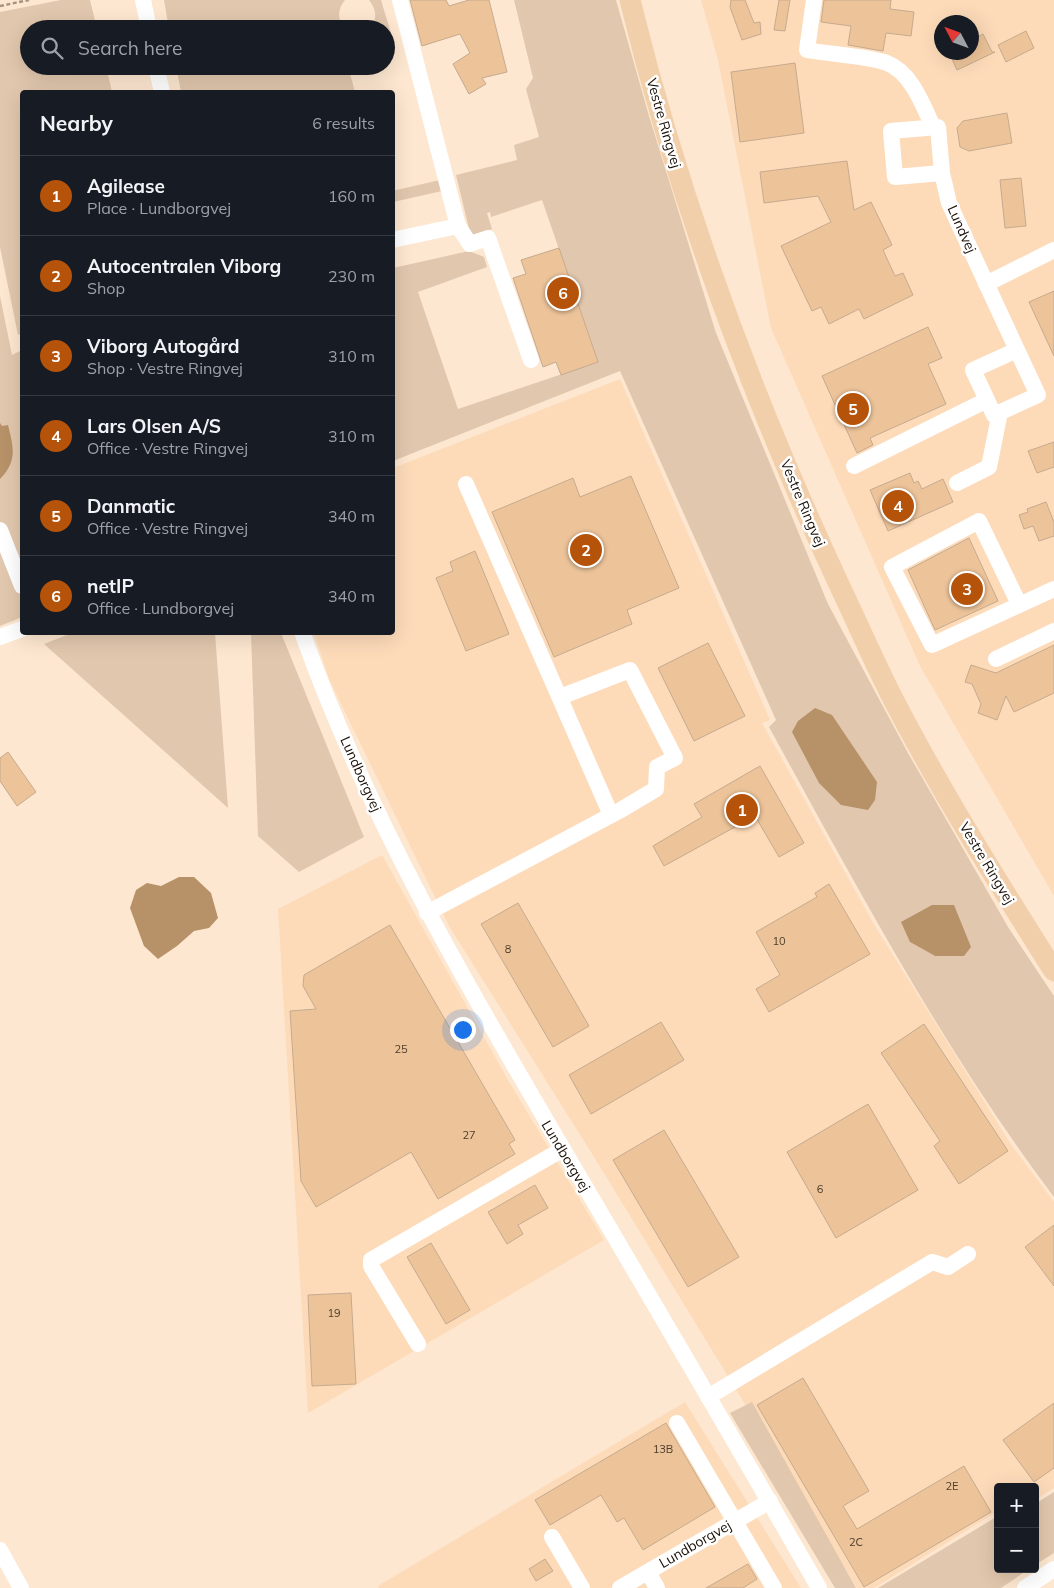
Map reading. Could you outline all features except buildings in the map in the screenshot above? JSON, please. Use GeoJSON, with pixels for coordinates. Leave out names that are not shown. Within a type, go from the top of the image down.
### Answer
{"type":"FeatureCollection","features":[{"type":"Feature","properties":{"kind":"main road","name":"Vestre Ringvej"},"geometry":{"type":"LineString","coordinates":[[630,0],[674,158],[724,306],[808,519],[891,694],[980,854],[1054,971]]}},
{"type":"Feature","properties":{"kind":"street"},"geometry":{"type":"LineString","coordinates":[[143,0],[147,20]]}},
{"type":"Feature","properties":{"kind":"street"},"geometry":{"type":"LineString","coordinates":[[400,0],[458,226],[470,244],[488,238],[530,360]]}},
{"type":"Feature","properties":{"kind":"street"},"geometry":{"type":"LineString","coordinates":[[814,0],[807,50],[886,63],[899,70],[920,97],[933,127],[891,131],[895,177],[942,174]]}},
{"type":"Feature","properties":{"kind":"street"},"geometry":{"type":"LineString","coordinates":[[158,75],[162,90]]}},
{"type":"Feature","properties":{"kind":"street","name":"Lundvej"},"geometry":{"type":"LineString","coordinates":[[933,127],[938,127],[942,174],[949,203],[1038,395],[1000,412]]}},
{"type":"Feature","properties":{"kind":"street"},"geometry":{"type":"LineString","coordinates":[[395,239],[458,226]]}},
{"type":"Feature","properties":{"kind":"street"},"geometry":{"type":"LineString","coordinates":[[986,284],[1054,250]]}},
{"type":"Feature","properties":{"kind":"street"},"geometry":{"type":"LineString","coordinates":[[1000,412],[994,415],[973,370],[1017,350]]}},
{"type":"Feature","properties":{"kind":"street"},"geometry":{"type":"LineString","coordinates":[[854,466],[987,400]]}},
{"type":"Feature","properties":{"kind":"street"},"geometry":{"type":"LineString","coordinates":[[957,483],[989,467],[1000,412]]}},
{"type":"Feature","properties":{"kind":"street"},"geometry":{"type":"LineString","coordinates":[[466,484],[611,815]]}},
{"type":"Feature","properties":{"kind":"street"},"geometry":{"type":"LineString","coordinates":[[1019,604],[979,522],[892,567],[932,645],[1054,589]]}},
{"type":"Feature","properties":{"kind":"street"},"geometry":{"type":"LineString","coordinates":[[0,530],[20,581]]}},
{"type":"Feature","properties":{"kind":"street"},"geometry":{"type":"LineString","coordinates":[[0,637],[20,630]]}},
{"type":"Feature","properties":{"kind":"street"},"geometry":{"type":"LineString","coordinates":[[996,659],[1054,630]]}},
{"type":"Feature","properties":{"kind":"street","name":"Lundborgvej"},"geometry":{"type":"LineString","coordinates":[[303,635],[364,786],[427,913],[819,1588]]}},
{"type":"Feature","properties":{"kind":"street"},"geometry":{"type":"LineString","coordinates":[[427,913],[656,789],[657,767],[675,758],[630,670],[560,697]]}},
{"type":"Feature","properties":{"kind":"street"},"geometry":{"type":"LineString","coordinates":[[418,1344],[371,1266],[371,1260],[563,1149]]}},
{"type":"Feature","properties":{"kind":"street"},"geometry":{"type":"LineString","coordinates":[[708,1397],[932,1262],[948,1267],[968,1254]]}},
{"type":"Feature","properties":{"kind":"street"},"geometry":{"type":"LineString","coordinates":[[677,1424],[733,1522],[774,1588]]}},
{"type":"Feature","properties":{"kind":"street","name":"Lundborgvej"},"geometry":{"type":"LineString","coordinates":[[620,1588],[770,1501]]}},
{"type":"Feature","properties":{"kind":"street"},"geometry":{"type":"LineString","coordinates":[[552,1538],[582,1588]]}},
{"type":"Feature","properties":{"kind":"street"},"geometry":{"type":"LineString","coordinates":[[0,1550],[21,1588]]}},
{"type":"Feature","properties":{"kind":"street"},"geometry":{"type":"LineString","coordinates":[[1025,1588],[1054,1569]]}},
{"type":"Feature","properties":{"kind":"street"},"geometry":{"type":"LineString","coordinates":[[648,1572],[657,1588]]}},
{"type":"Feature","properties":{"kind":"path"},"geometry":{"type":"LineString","coordinates":[[0,6],[30,0]]}},
{"type":"Feature","properties":{"kind":"shaded area"},"geometry":{"type":"Polygon","coordinates":[[[61,0],[90,0],[95,20],[20,20],[20,75],[108,75],[112,90],[20,90],[20,334],[18,335],[0,247],[0,12],[61,0]]]}},
{"type":"Feature","properties":{"kind":"shaded area"},"geometry":{"type":"Polygon","coordinates":[[[164,0],[345,0],[339,11],[340,20],[167,20],[164,0]]]}},
{"type":"Feature","properties":{"kind":"shaded area"},"geometry":{"type":"Polygon","coordinates":[[[369,0],[381,0],[387,20],[375,20],[374,7],[369,0]]]}},
{"type":"Feature","properties":{"kind":"shaded area"},"geometry":{"type":"Polygon","coordinates":[[[514,0],[616,0],[649,116],[716,333],[828,604],[908,753],[1008,927],[1054,996],[1054,1197],[975,1084],[903,967],[769,727],[776,720],[620,371],[395,460],[395,268],[469,251],[484,257],[487,267],[418,292],[458,409],[598,362],[542,200],[491,217],[490,212],[487,213],[492,229],[471,237],[456,175],[517,160],[514,145],[539,137],[526,89],[533,78],[514,0]],[[910,942],[935,956],[964,956],[910,942]]]}},
{"type":"Feature","properties":{"kind":"shaded area"},"geometry":{"type":"Polygon","coordinates":[[[701,0],[1054,0],[1054,896],[920,666],[771,328],[718,60],[701,0]]]}},
{"type":"Feature","properties":{"kind":"shaded area"},"geometry":{"type":"Polygon","coordinates":[[[178,75],[350,75],[354,90],[181,90],[178,75]]]}},
{"type":"Feature","properties":{"kind":"shaded area"},"geometry":{"type":"Polygon","coordinates":[[[440,180],[442,191],[395,202],[395,190],[440,180]]]}},
{"type":"Feature","properties":{"kind":"shaded area"},"geometry":{"type":"Polygon","coordinates":[[[0,296],[12,355],[20,351],[20,618],[0,626],[0,296]]]}},
{"type":"Feature","properties":{"kind":"shaded area"},"geometry":{"type":"Polygon","coordinates":[[[620,379],[770,720],[762,723],[875,926],[1010,1143],[1054,1202],[1054,1488],[1039,1497],[1039,1483],[994,1483],[994,1513],[874,1588],[857,1588],[599,1165],[449,926],[329,679],[315,635],[395,635],[395,467],[620,379]]]}},
{"type":"Feature","properties":{"kind":"shaded area"},"geometry":{"type":"Polygon","coordinates":[[[0,423],[2,426],[8,425],[13,454],[9,466],[0,479],[0,423]]]}},
{"type":"Feature","properties":{"kind":"shaded area"},"geometry":{"type":"Polygon","coordinates":[[[67,635],[215,635],[228,808],[44,644],[67,635]]]}},
{"type":"Feature","properties":{"kind":"shaded area"},"geometry":{"type":"Polygon","coordinates":[[[251,635],[282,635],[364,837],[299,872],[258,836],[251,635]]]}},
{"type":"Feature","properties":{"kind":"shaded area"},"geometry":{"type":"Polygon","coordinates":[[[815,708],[832,715],[877,782],[875,800],[868,810],[841,805],[819,783],[792,732],[798,721],[815,708]]]}},
{"type":"Feature","properties":{"kind":"shaded area"},"geometry":{"type":"Polygon","coordinates":[[[382,855],[508,1080],[604,1240],[308,1413],[278,909],[382,855]]]}},
{"type":"Feature","properties":{"kind":"shaded area"},"geometry":{"type":"Polygon","coordinates":[[[179,877],[194,877],[211,893],[218,918],[209,928],[194,931],[158,959],[144,946],[130,908],[136,890],[147,883],[161,886],[179,877]]]}},
{"type":"Feature","properties":{"kind":"shaded area"},"geometry":{"type":"Polygon","coordinates":[[[932,905],[954,905],[971,947],[964,956],[935,956],[910,942],[901,922],[932,905]]]}},
{"type":"Feature","properties":{"kind":"shaded area"},"geometry":{"type":"Polygon","coordinates":[[[685,1402],[801,1588],[379,1588],[378,1586],[685,1402]]]}},
{"type":"Feature","properties":{"kind":"shaded area"},"geometry":{"type":"Polygon","coordinates":[[[752,1402],[856,1588],[835,1588],[730,1413],[752,1402]]]}},
{"type":"Feature","properties":{"kind":"shaded area"},"geometry":{"type":"Polygon","coordinates":[[[1054,1492],[1054,1553],[1039,1562],[1039,1528],[1039,1501],[1054,1492]]]}},
{"type":"Feature","properties":{"kind":"shaded area"},"geometry":{"type":"Polygon","coordinates":[[[994,1518],[994,1573],[1023,1573],[1001,1588],[878,1588],[994,1518]]]}},
{"type":"Feature","properties":{"kind":"place","name":"netIP"},"geometry":{"type":"Point","coordinates":[563,293]}},
{"type":"Feature","properties":{"kind":"place","name":"Danmatic"},"geometry":{"type":"Point","coordinates":[853,409]}},
{"type":"Feature","properties":{"kind":"place","name":"Lars Olsen A/S"},"geometry":{"type":"Point","coordinates":[898,506]}},
{"type":"Feature","properties":{"kind":"place","name":"Autocentralen Viborg"},"geometry":{"type":"Point","coordinates":[586,550]}},
{"type":"Feature","properties":{"kind":"place","name":"Viborg Autogård"},"geometry":{"type":"Point","coordinates":[967,589]}},
{"type":"Feature","properties":{"kind":"place","name":"Agilease"},"geometry":{"type":"Point","coordinates":[742,810]}}]}
